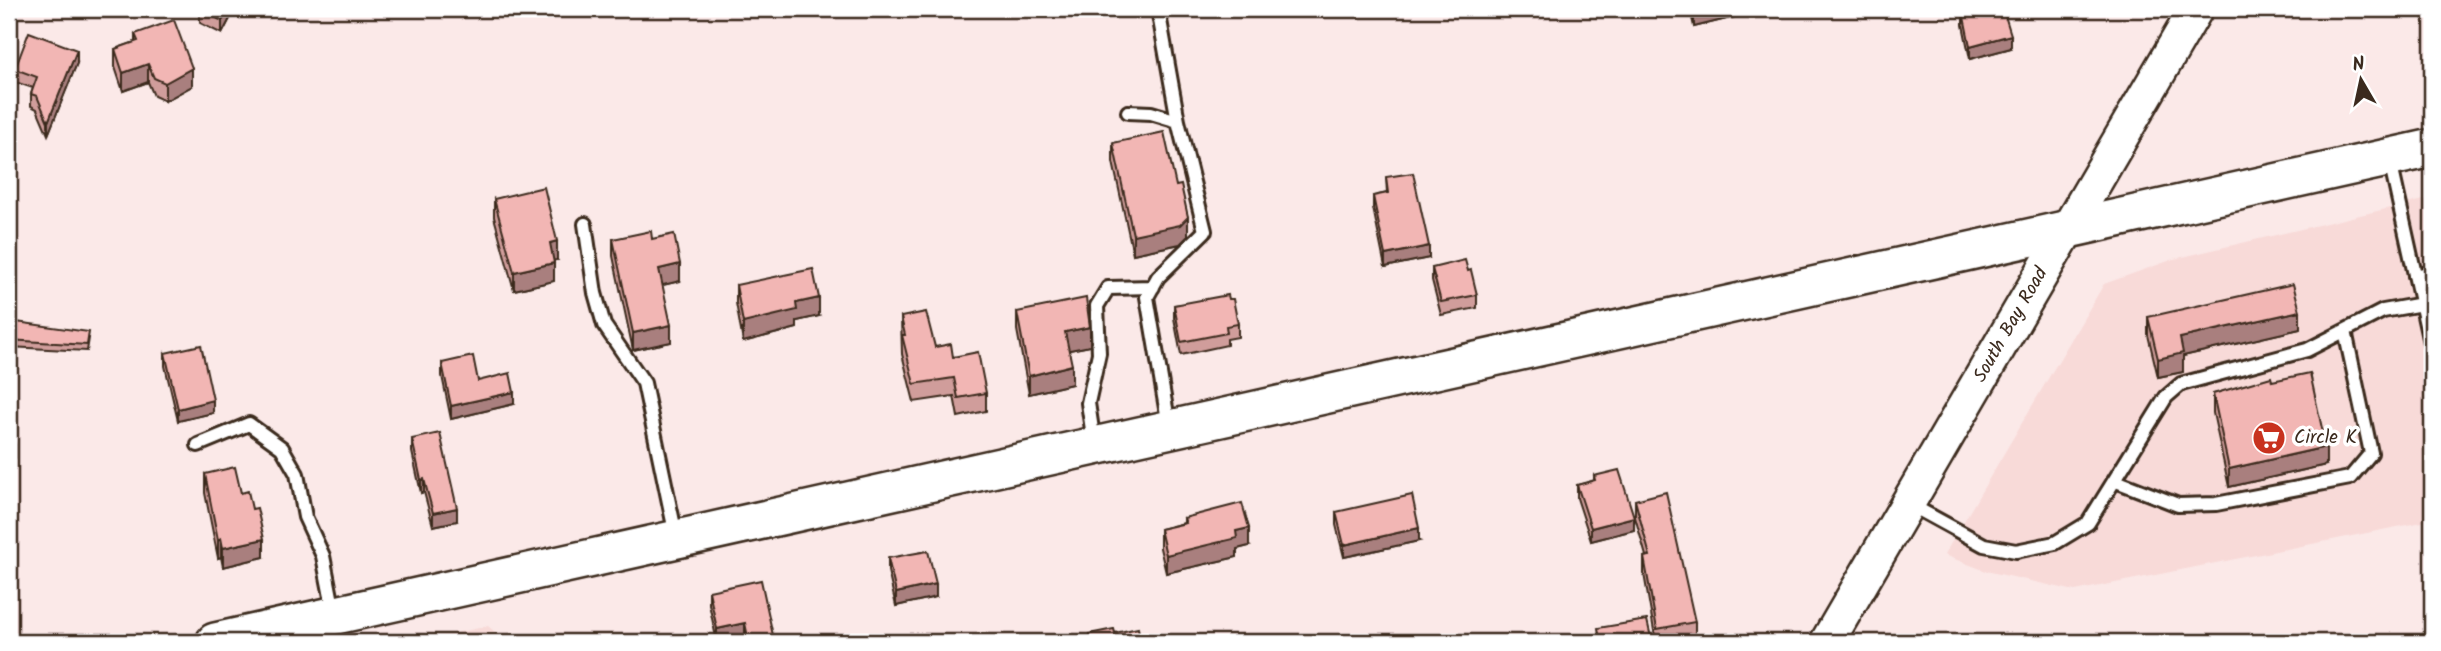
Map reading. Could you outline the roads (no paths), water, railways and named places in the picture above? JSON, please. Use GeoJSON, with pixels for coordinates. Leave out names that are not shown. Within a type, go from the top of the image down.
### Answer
{"type":"FeatureCollection","features":[{"type":"Feature","properties":{"kind":"main road"},"geometry":{"type":"LineString","coordinates":[[215,642],[2432,148]]}},
{"type":"Feature","properties":{"kind":"street","name":"South Bay Road"},"geometry":{"type":"LineString","coordinates":[[1826,642],[2196,9]]}},
{"type":"Feature","properties":{"kind":"lane"},"geometry":{"type":"LineString","coordinates":[[1158,9],[1178,121],[1205,231],[1158,276],[1147,297],[1170,429]]}},
{"type":"Feature","properties":{"kind":"lane"},"geometry":{"type":"LineString","coordinates":[[1128,112],[1151,113],[1178,121]]}},
{"type":"Feature","properties":{"kind":"lane"},"geometry":{"type":"LineString","coordinates":[[2390,158],[2432,352]]}},
{"type":"Feature","properties":{"kind":"lane"},"geometry":{"type":"LineString","coordinates":[[584,224],[595,293],[604,325],[644,383],[676,539]]}},
{"type":"Feature","properties":{"kind":"lane"},"geometry":{"type":"LineString","coordinates":[[2415,276],[2432,272]]}},
{"type":"Feature","properties":{"kind":"lane"},"geometry":{"type":"LineString","coordinates":[[1094,446],[1088,403],[1099,353],[1097,306],[1108,288],[1153,288]]}},
{"type":"Feature","properties":{"kind":"lane"},"geometry":{"type":"LineString","coordinates":[[1908,503],[1984,545],[2016,551],[2055,542],[2088,523],[2166,397],[2181,384],[2307,350],[2383,311],[2422,304]]}},
{"type":"Feature","properties":{"kind":"lane"},"geometry":{"type":"LineString","coordinates":[[2116,481],[2178,505],[2216,504],[2350,478],[2371,453],[2346,331]]}},
{"type":"Feature","properties":{"kind":"lane"},"geometry":{"type":"LineString","coordinates":[[198,445],[249,424],[282,448],[297,474],[305,517],[323,556],[335,615]]}},
{"type":"Feature","properties":{"kind":"place","name":"Circle K"},"geometry":{"type":"Point","coordinates":[2269,438]}}]}
